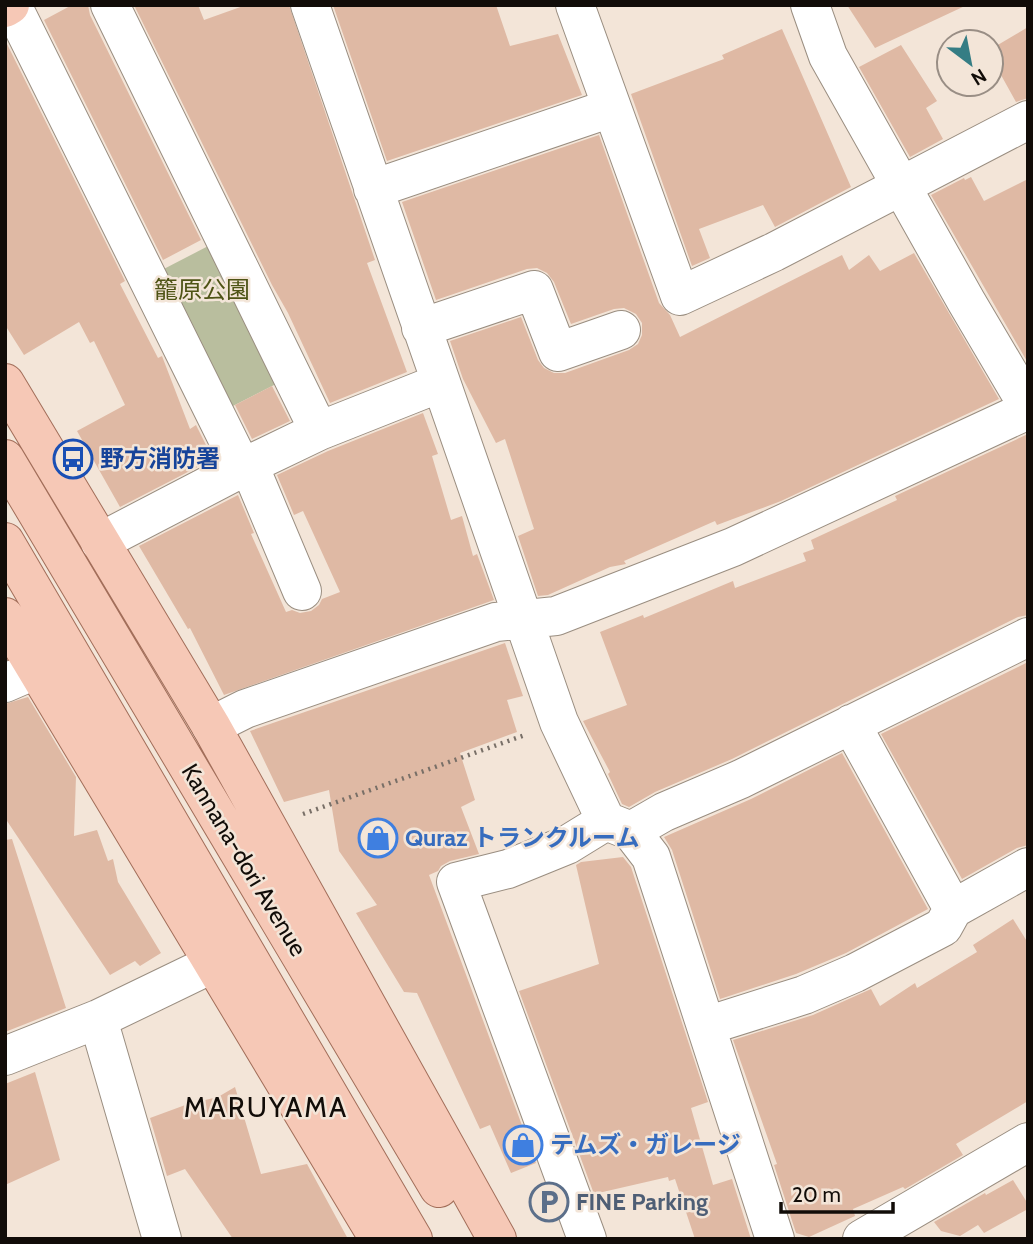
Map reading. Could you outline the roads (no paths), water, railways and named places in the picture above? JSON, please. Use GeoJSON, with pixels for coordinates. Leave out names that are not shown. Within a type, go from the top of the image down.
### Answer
{"type":"FeatureCollection","features":[{"type":"Feature","properties":{"kind":"main road"},"geometry":{"type":"LineString","coordinates":[[5,8],[11,5]]}},
{"type":"Feature","properties":{"kind":"main road"},"geometry":{"type":"LineString","coordinates":[[5,383],[211,726],[497,1239]]}},
{"type":"Feature","properties":{"kind":"main road","name":"Kannana-dori Avenue"},"geometry":{"type":"LineString","coordinates":[[12,470],[470,1239]]}},
{"type":"Feature","properties":{"kind":"main road","name":"Kannana-dori Avenue"},"geometry":{"type":"LineString","coordinates":[[5,542],[413,1239]]}},
{"type":"Feature","properties":{"kind":"main road"},"geometry":{"type":"LineString","coordinates":[[5,617],[20,677],[214,963],[379,1239]]}},
{"type":"Feature","properties":{"kind":"street"},"geometry":{"type":"LineString","coordinates":[[11,5],[245,467],[302,592]]}},
{"type":"Feature","properties":{"kind":"street"},"geometry":{"type":"LineString","coordinates":[[110,5],[319,431]]}},
{"type":"Feature","properties":{"kind":"street"},"geometry":{"type":"LineString","coordinates":[[310,5],[559,722],[618,826],[651,857],[775,1239]]}},
{"type":"Feature","properties":{"kind":"street"},"geometry":{"type":"LineString","coordinates":[[575,5],[680,296],[774,252],[1028,120]]}},
{"type":"Feature","properties":{"kind":"street"},"geometry":{"type":"LineString","coordinates":[[211,726],[245,709],[495,622],[556,616],[733,547],[1028,408],[828,56],[810,5]]}},
{"type":"Feature","properties":{"kind":"street"},"geometry":{"type":"LineString","coordinates":[[373,189],[611,108]]}},
{"type":"Feature","properties":{"kind":"street"},"geometry":{"type":"LineString","coordinates":[[421,328],[534,290],[558,352],[621,330]]}},
{"type":"Feature","properties":{"kind":"street"},"geometry":{"type":"LineString","coordinates":[[100,542],[319,431],[440,383]]}},
{"type":"Feature","properties":{"kind":"street"},"geometry":{"type":"LineString","coordinates":[[587,1239],[456,882],[508,869],[618,826],[664,812],[741,779],[1028,637]]}},
{"type":"Feature","properties":{"kind":"street"},"geometry":{"type":"LineString","coordinates":[[851,724],[953,909]]}},
{"type":"Feature","properties":{"kind":"street"},"geometry":{"type":"LineString","coordinates":[[706,1026],[804,995],[855,973],[943,927],[953,909],[1028,867]]}},
{"type":"Feature","properties":{"kind":"street"},"geometry":{"type":"LineString","coordinates":[[5,1056],[99,1019],[214,963]]}},
{"type":"Feature","properties":{"kind":"street"},"geometry":{"type":"LineString","coordinates":[[99,1019],[162,1239]]}},
{"type":"Feature","properties":{"kind":"street"},"geometry":{"type":"LineString","coordinates":[[862,1239],[1028,1142]]}},
{"type":"Feature","properties":{"kind":"place","name":"野方消防署"},"geometry":{"type":"Point","coordinates":[73,459]}},
{"type":"Feature","properties":{"kind":"place","name":"Quraz トランクルーム"},"geometry":{"type":"Point","coordinates":[378,838]}},
{"type":"Feature","properties":{"kind":"place","name":"テムズ・ガレージ"},"geometry":{"type":"Point","coordinates":[523,1145]}},
{"type":"Feature","properties":{"kind":"place","name":"FINE Parking"},"geometry":{"type":"Point","coordinates":[549,1202]}},
{"type":"Feature","properties":{"kind":"district","name":"MARUYAMA"},"geometry":{"type":"Point","coordinates":[266,1107]}},
{"type":"Feature","properties":{"kind":"park label","name":"籠原公園"},"geometry":{"type":"Point","coordinates":[202,290]}}]}
